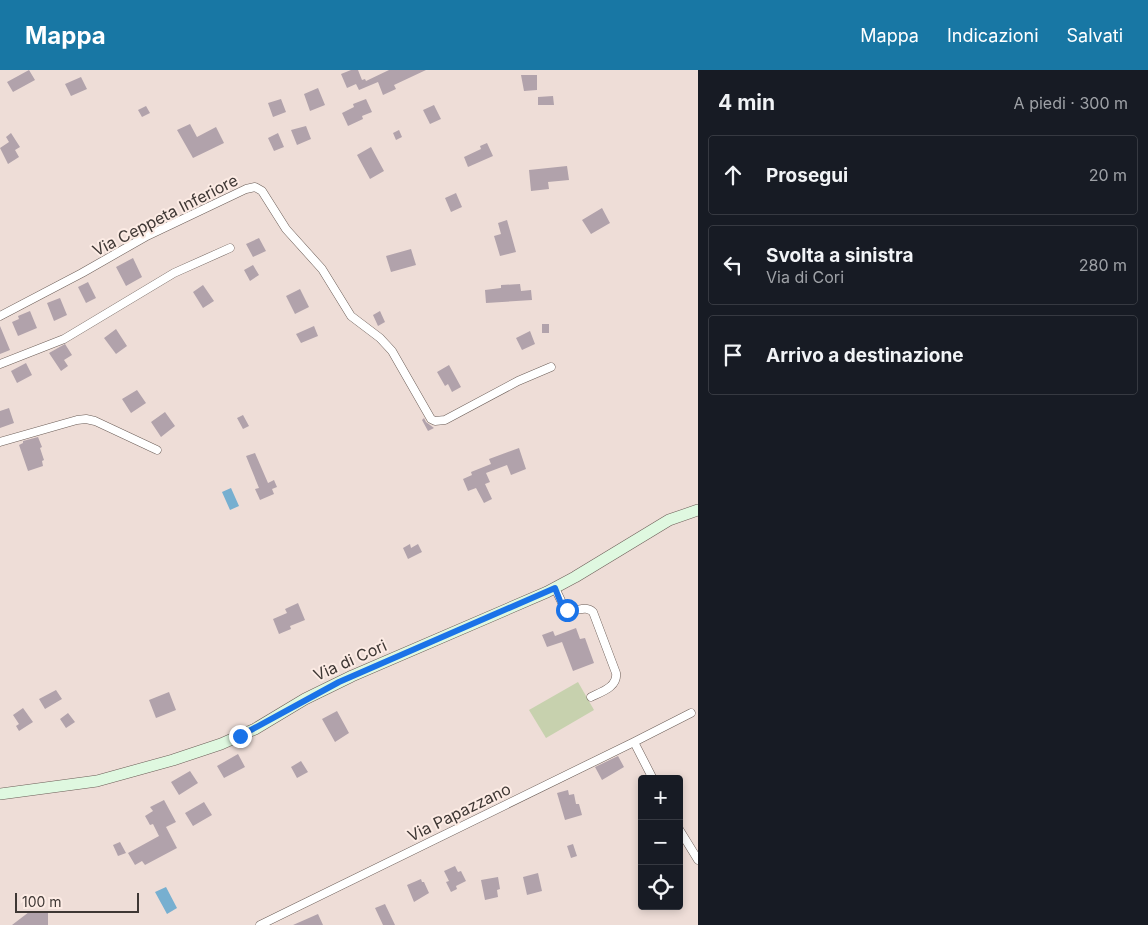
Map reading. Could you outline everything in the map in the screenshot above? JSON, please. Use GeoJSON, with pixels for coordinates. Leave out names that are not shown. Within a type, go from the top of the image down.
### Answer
{"type":"FeatureCollection","features":[{"type":"Feature","properties":{"kind":"main road","name":"Via di Cori"},"geometry":{"type":"LineString","coordinates":[[0,794],[102,780],[221,744],[254,729],[339,682],[555,588],[669,520],[698,510]]}},
{"type":"Feature","properties":{"kind":"street","name":"Via Ceppeta Inferiore"},"geometry":{"type":"LineString","coordinates":[[0,316],[76,277],[145,237],[246,189],[256,187],[262,191],[290,234],[319,266],[351,316],[361,326],[380,338],[392,351],[431,419],[435,421],[445,420],[518,381],[551,367]]}},
{"type":"Feature","properties":{"kind":"street"},"geometry":{"type":"LineString","coordinates":[[0,364],[69,336],[174,273],[230,248]]}},
{"type":"Feature","properties":{"kind":"street"},"geometry":{"type":"LineString","coordinates":[[0,442],[77,420],[86,420],[94,421],[157,450]]}},
{"type":"Feature","properties":{"kind":"street"},"geometry":{"type":"LineString","coordinates":[[555,588],[565,609],[571,611],[584,608],[592,611],[616,673],[616,680],[613,684],[591,697]]}},
{"type":"Feature","properties":{"kind":"street","name":"Via Papazzano"},"geometry":{"type":"LineString","coordinates":[[260,925],[691,714]]}},
{"type":"Feature","properties":{"kind":"street"},"geometry":{"type":"LineString","coordinates":[[634,742],[651,775]]}},
{"type":"Feature","properties":{"kind":"street"},"geometry":{"type":"LineString","coordinates":[[683,835],[698,860]]}},
{"type":"Feature","properties":{"kind":"green space"},"geometry":{"type":"Polygon","coordinates":[[[578,682],[594,710],[546,738],[529,710],[578,682]]]}},
{"type":"Feature","properties":{"kind":"water"},"geometry":{"type":"Polygon","coordinates":[[[231,488],[239,506],[230,510],[222,492],[231,488]]]}},
{"type":"Feature","properties":{"kind":"water"},"geometry":{"type":"Polygon","coordinates":[[[166,887],[177,908],[167,914],[155,892],[166,887]]]}},
{"type":"Feature","properties":{"kind":"building"},"geometry":{"type":"Polygon","coordinates":[[[29,70],[35,80],[13,92],[7,82],[29,70]]]}},
{"type":"Feature","properties":{"kind":"building"},"geometry":{"type":"Polygon","coordinates":[[[351,70],[358,70],[362,80],[365,79],[366,81],[389,70],[426,70],[394,85],[396,89],[383,95],[378,82],[359,90],[356,84],[347,88],[341,74],[351,70]]]}},
{"type":"Feature","properties":{"kind":"building"},"geometry":{"type":"Polygon","coordinates":[[[521,75],[537,75],[537,90],[524,91],[521,75]]]}},
{"type":"Feature","properties":{"kind":"building"},"geometry":{"type":"Polygon","coordinates":[[[81,77],[87,89],[71,96],[65,84],[81,77]]]}},
{"type":"Feature","properties":{"kind":"building"},"geometry":{"type":"Polygon","coordinates":[[[318,88],[325,105],[310,111],[304,94],[318,88]]]}},
{"type":"Feature","properties":{"kind":"building"},"geometry":{"type":"Polygon","coordinates":[[[553,96],[554,105],[538,105],[538,97],[553,96]]]}},
{"type":"Feature","properties":{"kind":"building"},"geometry":{"type":"Polygon","coordinates":[[[281,99],[286,112],[273,117],[268,103],[281,99]]]}},
{"type":"Feature","properties":{"kind":"building"},"geometry":{"type":"Polygon","coordinates":[[[366,99],[372,112],[362,116],[363,119],[348,126],[342,113],[354,107],[353,104],[366,99]]]}},
{"type":"Feature","properties":{"kind":"building"},"geometry":{"type":"Polygon","coordinates":[[[434,105],[441,119],[430,124],[423,110],[434,105]]]}},
{"type":"Feature","properties":{"kind":"building"},"geometry":{"type":"Polygon","coordinates":[[[146,106],[150,113],[142,117],[138,110],[146,106]]]}},
{"type":"Feature","properties":{"kind":"building"},"geometry":{"type":"Polygon","coordinates":[[[190,124],[197,137],[216,127],[224,143],[193,158],[177,130],[190,124]]]}},
{"type":"Feature","properties":{"kind":"building"},"geometry":{"type":"Polygon","coordinates":[[[306,126],[311,139],[297,145],[291,130],[306,126]]]}},
{"type":"Feature","properties":{"kind":"building"},"geometry":{"type":"Polygon","coordinates":[[[399,130],[402,137],[396,140],[393,133],[399,130]]]}},
{"type":"Feature","properties":{"kind":"building"},"geometry":{"type":"Polygon","coordinates":[[[11,133],[20,147],[15,150],[19,157],[8,164],[0,148],[9,142],[6,137],[11,133]]]}},
{"type":"Feature","properties":{"kind":"building"},"geometry":{"type":"Polygon","coordinates":[[[278,133],[284,147],[274,151],[268,138],[278,133]]]}},
{"type":"Feature","properties":{"kind":"building"},"geometry":{"type":"Polygon","coordinates":[[[487,143],[493,156],[468,167],[464,157],[481,149],[480,146],[487,143]]]}},
{"type":"Feature","properties":{"kind":"building"},"geometry":{"type":"Polygon","coordinates":[[[371,147],[384,171],[370,179],[357,155],[371,147]]]}},
{"type":"Feature","properties":{"kind":"building"},"geometry":{"type":"Polygon","coordinates":[[[567,166],[569,180],[548,182],[549,189],[531,191],[529,170],[567,166]]]}},
{"type":"Feature","properties":{"kind":"building"},"geometry":{"type":"Polygon","coordinates":[[[456,193],[462,207],[451,212],[445,198],[456,193]]]}},
{"type":"Feature","properties":{"kind":"building"},"geometry":{"type":"Polygon","coordinates":[[[602,208],[610,223],[591,234],[582,220],[602,208]]]}},
{"type":"Feature","properties":{"kind":"building"},"geometry":{"type":"Polygon","coordinates":[[[507,220],[516,252],[500,256],[494,236],[501,234],[498,223],[507,220]]]}},
{"type":"Feature","properties":{"kind":"building"},"geometry":{"type":"Polygon","coordinates":[[[259,238],[266,251],[253,257],[246,244],[259,238]]]}},
{"type":"Feature","properties":{"kind":"building"},"geometry":{"type":"Polygon","coordinates":[[[411,249],[416,265],[391,272],[386,256],[411,249]]]}},
{"type":"Feature","properties":{"kind":"building"},"geometry":{"type":"Polygon","coordinates":[[[133,258],[142,277],[126,286],[116,267],[133,258]]]}},
{"type":"Feature","properties":{"kind":"building"},"geometry":{"type":"Polygon","coordinates":[[[253,265],[259,275],[250,281],[244,270],[253,265]]]}},
{"type":"Feature","properties":{"kind":"building"},"geometry":{"type":"Polygon","coordinates":[[[88,282],[96,298],[86,303],[78,287],[88,282]]]}},
{"type":"Feature","properties":{"kind":"building"},"geometry":{"type":"Polygon","coordinates":[[[520,284],[521,291],[531,290],[532,300],[486,303],[485,290],[501,288],[501,285],[520,284]]]}},
{"type":"Feature","properties":{"kind":"building"},"geometry":{"type":"Polygon","coordinates":[[[203,285],[214,301],[203,308],[193,292],[203,285]]]}},
{"type":"Feature","properties":{"kind":"building"},"geometry":{"type":"Polygon","coordinates":[[[300,289],[309,307],[295,314],[286,296],[300,289]]]}},
{"type":"Feature","properties":{"kind":"building"},"geometry":{"type":"Polygon","coordinates":[[[60,298],[67,315],[54,321],[47,303],[60,298]]]}},
{"type":"Feature","properties":{"kind":"building"},"geometry":{"type":"Polygon","coordinates":[[[30,311],[37,328],[18,336],[12,322],[19,319],[18,316],[30,311]]]}},
{"type":"Feature","properties":{"kind":"building"},"geometry":{"type":"Polygon","coordinates":[[[380,311],[385,322],[378,326],[373,315],[380,311]]]}},
{"type":"Feature","properties":{"kind":"building"},"geometry":{"type":"Polygon","coordinates":[[[542,324],[549,324],[549,333],[542,333],[542,324]]]}},
{"type":"Feature","properties":{"kind":"building"},"geometry":{"type":"Polygon","coordinates":[[[0,326],[10,350],[0,354],[0,326]]]}},
{"type":"Feature","properties":{"kind":"building"},"geometry":{"type":"Polygon","coordinates":[[[314,326],[318,336],[301,343],[296,334],[314,326]]]}},
{"type":"Feature","properties":{"kind":"building"},"geometry":{"type":"Polygon","coordinates":[[[116,329],[127,346],[116,354],[104,338],[116,329]]]}},
{"type":"Feature","properties":{"kind":"building"},"geometry":{"type":"Polygon","coordinates":[[[530,331],[535,344],[522,350],[516,338],[530,331]]]}},
{"type":"Feature","properties":{"kind":"building"},"geometry":{"type":"Polygon","coordinates":[[[65,344],[72,355],[64,360],[68,366],[61,371],[49,353],[65,344]]]}},
{"type":"Feature","properties":{"kind":"building"},"geometry":{"type":"Polygon","coordinates":[[[26,363],[32,375],[17,383],[11,371],[26,363]]]}},
{"type":"Feature","properties":{"kind":"building"},"geometry":{"type":"Polygon","coordinates":[[[449,365],[461,387],[452,392],[448,384],[445,386],[437,372],[449,365]]]}},
{"type":"Feature","properties":{"kind":"building"},"geometry":{"type":"Polygon","coordinates":[[[137,390],[146,403],[131,413],[122,399],[137,390]]]}},
{"type":"Feature","properties":{"kind":"building"},"geometry":{"type":"Polygon","coordinates":[[[9,408],[14,423],[0,428],[0,411],[9,408]]]}},
{"type":"Feature","properties":{"kind":"building"},"geometry":{"type":"Polygon","coordinates":[[[165,412],[175,426],[161,437],[151,422],[165,412]]]}},
{"type":"Feature","properties":{"kind":"building"},"geometry":{"type":"Polygon","coordinates":[[[243,415],[249,426],[243,429],[237,418],[243,415]]]}},
{"type":"Feature","properties":{"kind":"building"},"geometry":{"type":"Polygon","coordinates":[[[424,418],[434,428],[428,431],[422,420],[424,418]]]}},
{"type":"Feature","properties":{"kind":"building"},"geometry":{"type":"Polygon","coordinates":[[[38,437],[42,447],[40,448],[44,460],[42,461],[43,466],[28,471],[19,445],[23,441],[38,437]]]}},
{"type":"Feature","properties":{"kind":"building"},"geometry":{"type":"Polygon","coordinates":[[[519,448],[526,469],[511,475],[507,465],[486,473],[490,482],[485,484],[492,499],[484,503],[476,488],[468,491],[463,479],[472,475],[471,472],[491,464],[489,459],[519,448]]]}},
{"type":"Feature","properties":{"kind":"building"},"geometry":{"type":"Polygon","coordinates":[[[255,453],[268,483],[274,480],[277,487],[272,489],[274,494],[260,500],[255,489],[259,488],[246,456],[255,453]]]}},
{"type":"Feature","properties":{"kind":"building"},"geometry":{"type":"Polygon","coordinates":[[[410,544],[411,548],[418,544],[422,552],[408,559],[403,548],[410,544]]]}},
{"type":"Feature","properties":{"kind":"building"},"geometry":{"type":"Polygon","coordinates":[[[298,603],[305,620],[290,626],[291,629],[279,634],[273,619],[287,613],[285,609],[298,603]]]}},
{"type":"Feature","properties":{"kind":"building"},"geometry":{"type":"Polygon","coordinates":[[[576,628],[580,639],[585,638],[594,663],[573,671],[562,642],[547,647],[542,635],[553,631],[555,636],[576,628]]]}},
{"type":"Feature","properties":{"kind":"building"},"geometry":{"type":"Polygon","coordinates":[[[56,690],[62,699],[45,709],[39,699],[56,690]]]}},
{"type":"Feature","properties":{"kind":"building"},"geometry":{"type":"Polygon","coordinates":[[[169,692],[176,710],[156,718],[149,700],[169,692]]]}},
{"type":"Feature","properties":{"kind":"building"},"geometry":{"type":"Polygon","coordinates":[[[23,708],[33,722],[19,731],[16,726],[19,724],[13,715],[23,708]]]}},
{"type":"Feature","properties":{"kind":"building"},"geometry":{"type":"Polygon","coordinates":[[[337,711],[349,733],[335,742],[322,719],[337,711]]]}},
{"type":"Feature","properties":{"kind":"building"},"geometry":{"type":"Polygon","coordinates":[[[68,713],[75,722],[66,728],[60,719],[68,713]]]}},
{"type":"Feature","properties":{"kind":"building"},"geometry":{"type":"Polygon","coordinates":[[[238,754],[245,767],[224,778],[217,766],[238,754]]]}},
{"type":"Feature","properties":{"kind":"building"},"geometry":{"type":"Polygon","coordinates":[[[618,756],[624,767],[602,780],[595,767],[618,756]]]}},
{"type":"Feature","properties":{"kind":"building"},"geometry":{"type":"Polygon","coordinates":[[[301,761],[308,772],[297,778],[291,767],[301,761]]]}},
{"type":"Feature","properties":{"kind":"building"},"geometry":{"type":"Polygon","coordinates":[[[190,771],[198,783],[179,795],[171,782],[190,771]]]}},
{"type":"Feature","properties":{"kind":"building"},"geometry":{"type":"Polygon","coordinates":[[[568,790],[569,795],[574,794],[576,804],[579,804],[582,815],[565,820],[557,793],[568,790]]]}},
{"type":"Feature","properties":{"kind":"building"},"geometry":{"type":"Polygon","coordinates":[[[164,800],[176,822],[166,827],[177,848],[145,865],[142,861],[135,865],[128,853],[159,836],[153,824],[150,825],[145,816],[153,811],[150,807],[164,800]]]}},
{"type":"Feature","properties":{"kind":"building"},"geometry":{"type":"Polygon","coordinates":[[[204,802],[212,815],[193,826],[185,813],[204,802]]]}},
{"type":"Feature","properties":{"kind":"building"},"geometry":{"type":"Polygon","coordinates":[[[120,842],[126,853],[118,856],[113,845],[120,842]]]}},
{"type":"Feature","properties":{"kind":"building"},"geometry":{"type":"Polygon","coordinates":[[[573,844],[577,856],[571,858],[567,846],[573,844]]]}},
{"type":"Feature","properties":{"kind":"building"},"geometry":{"type":"Polygon","coordinates":[[[455,866],[458,872],[461,871],[466,881],[456,886],[457,889],[451,892],[446,882],[449,881],[444,871],[455,866]]]}},
{"type":"Feature","properties":{"kind":"building"},"geometry":{"type":"Polygon","coordinates":[[[538,873],[542,891],[527,895],[523,877],[538,873]]]}},
{"type":"Feature","properties":{"kind":"building"},"geometry":{"type":"Polygon","coordinates":[[[498,877],[500,889],[497,890],[498,897],[485,900],[481,880],[498,877]]]}},
{"type":"Feature","properties":{"kind":"building"},"geometry":{"type":"Polygon","coordinates":[[[421,879],[429,893],[414,902],[407,885],[421,879]]]}},
{"type":"Feature","properties":{"kind":"building"},"geometry":{"type":"Polygon","coordinates":[[[385,904],[395,925],[383,925],[375,908],[385,904]]]}},
{"type":"Feature","properties":{"kind":"building"},"geometry":{"type":"Polygon","coordinates":[[[29,912],[48,913],[48,925],[12,925],[29,912]]]}},
{"type":"Feature","properties":{"kind":"building"},"geometry":{"type":"Polygon","coordinates":[[[318,914],[323,925],[293,925],[318,914]]]}},
{"type":"Feature","properties":{"kind":"route"},"geometry":{"type":"LineString","coordinates":[[240,736],[356,674],[555,588],[562,606],[567,610]]}}]}
